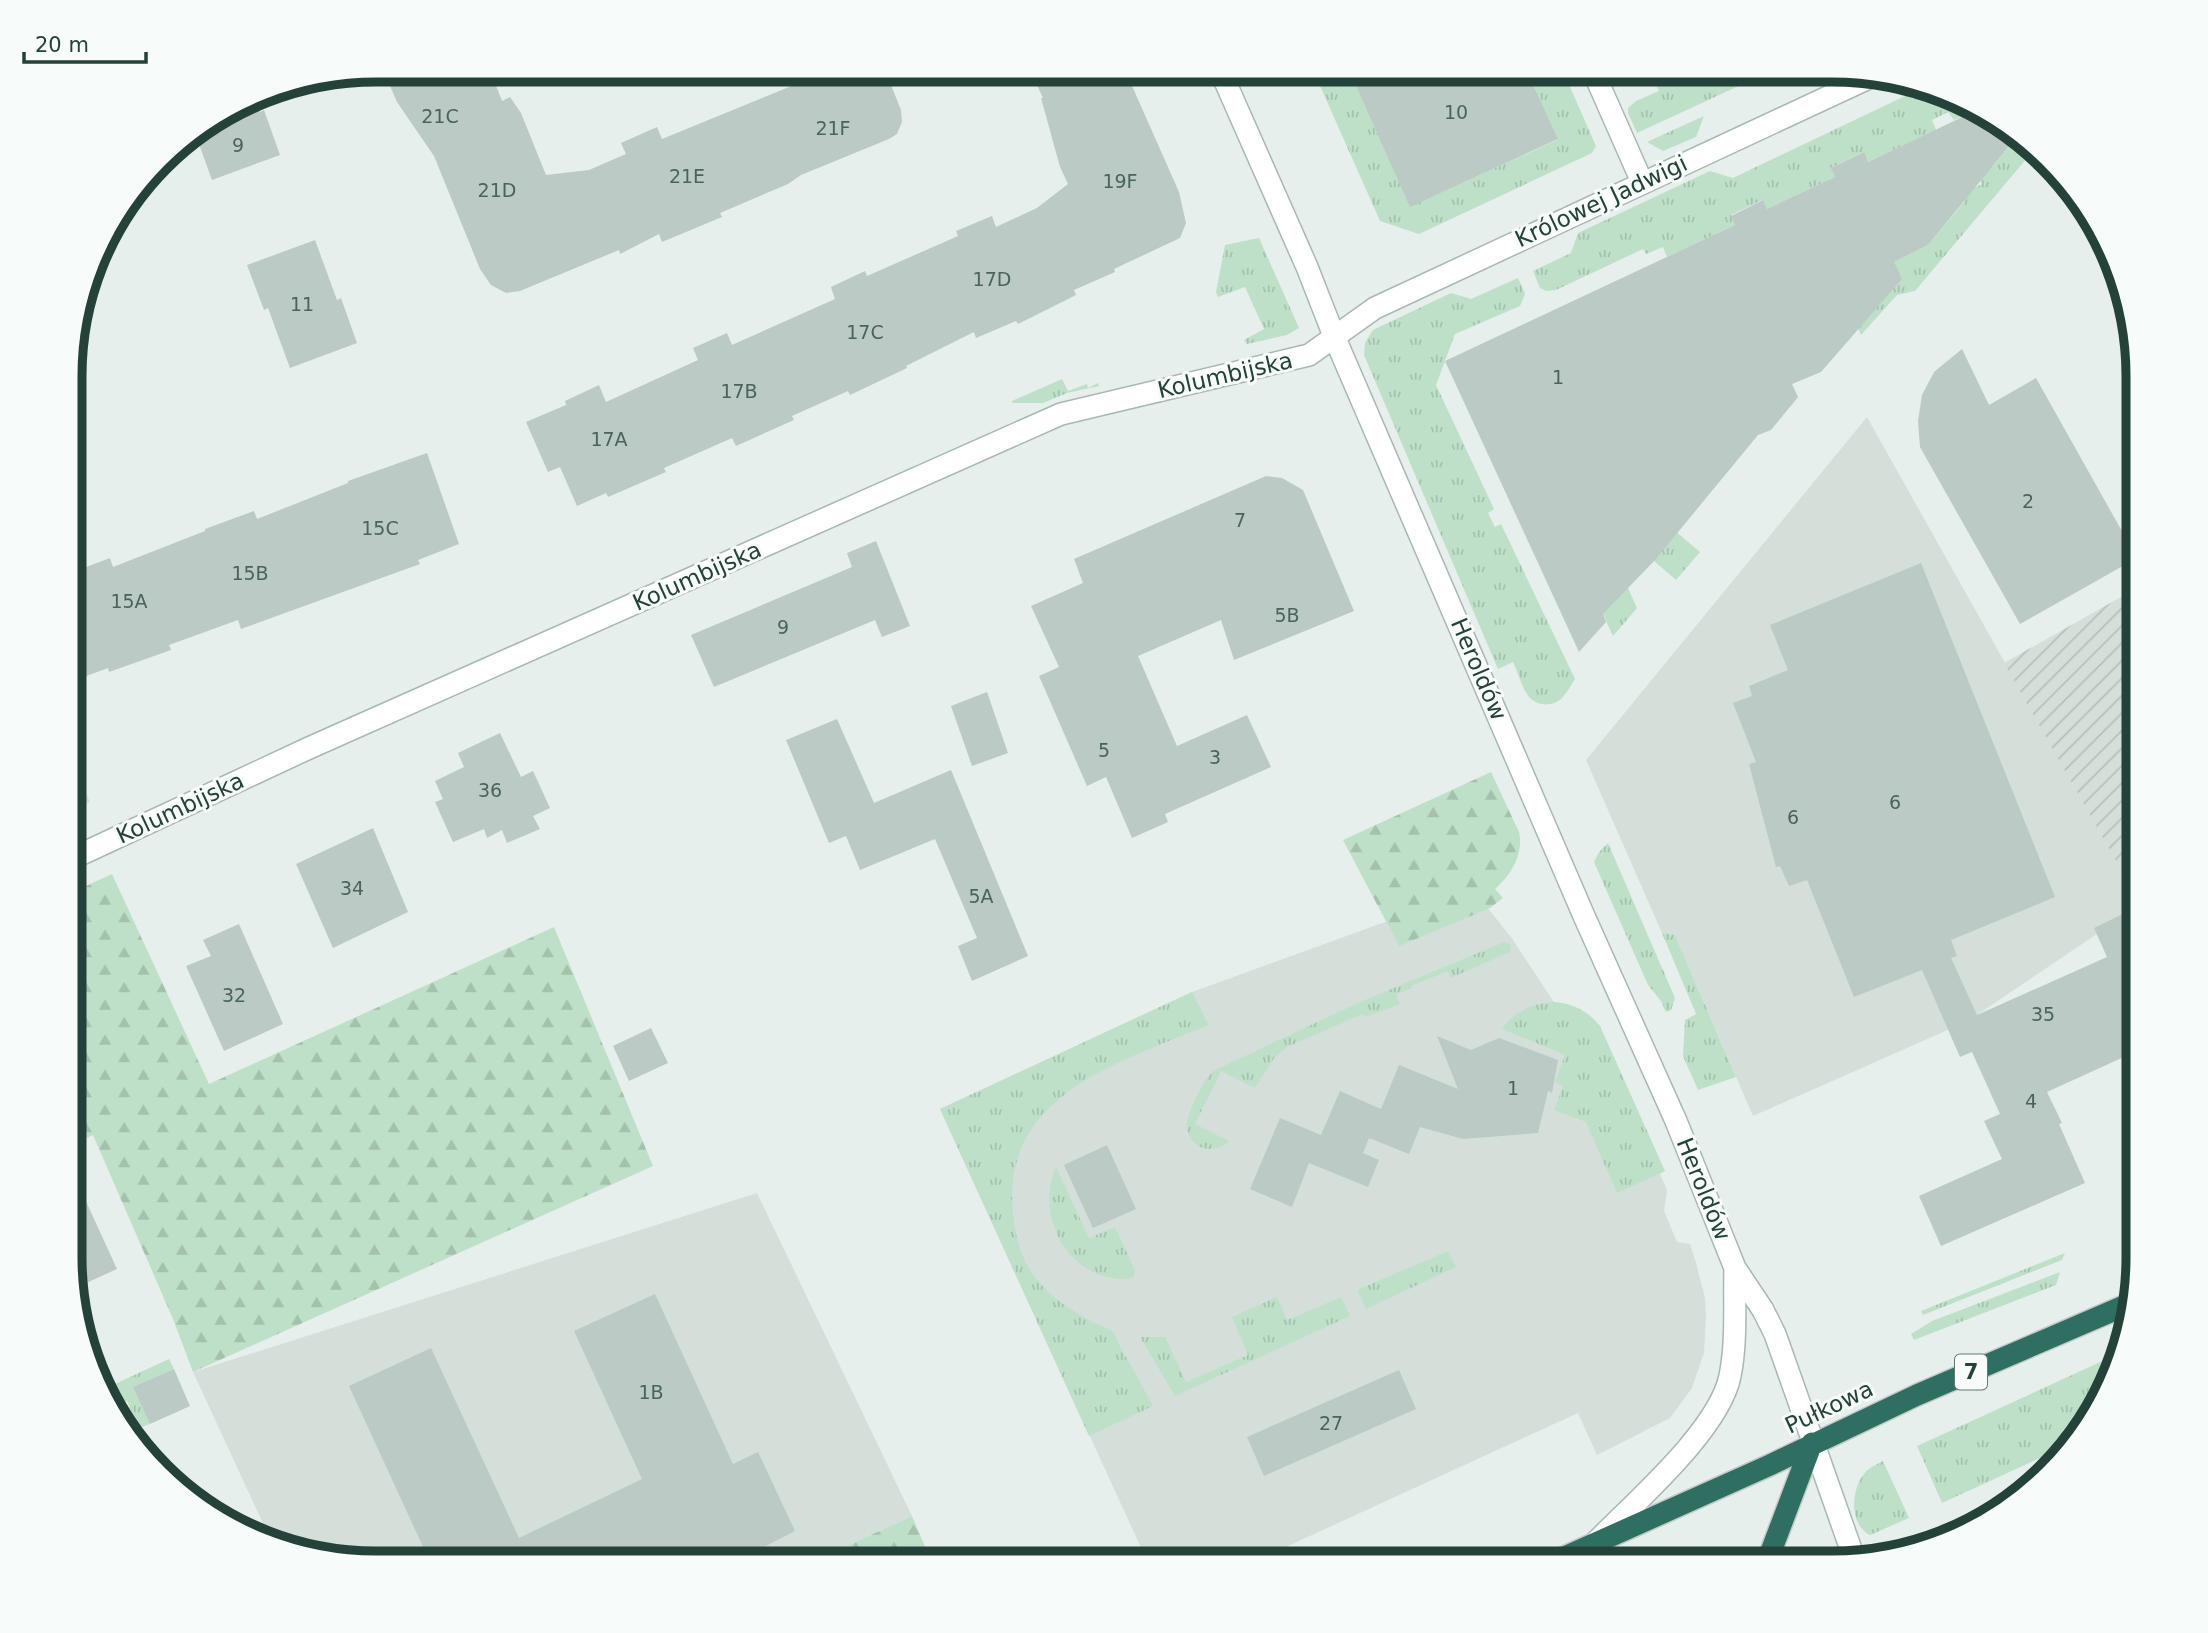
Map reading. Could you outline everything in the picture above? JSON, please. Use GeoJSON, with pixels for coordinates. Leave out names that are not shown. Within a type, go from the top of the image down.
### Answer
{"type":"FeatureCollection","features":[{"type":"Feature","properties":{"kind":"highway","name":"Pułkowa"},"geometry":{"type":"LineString","coordinates":[[1577,1551],[1770,1465],[1917,1395],[2121,1307]]}},
{"type":"Feature","properties":{"kind":"highway"},"geometry":{"type":"LineString","coordinates":[[1771,1551],[1812,1443]]}},
{"type":"Feature","properties":{"kind":"street","name":"Heroldów"},"geometry":{"type":"LineString","coordinates":[[1225,82],[1584,916],[1676,1121],[1735,1268],[1763,1310],[1775,1334],[1851,1550]]}},
{"type":"Feature","properties":{"kind":"street"},"geometry":{"type":"LineString","coordinates":[[1598,82],[1642,182]]}},
{"type":"Feature","properties":{"kind":"street","name":"Królowej Jadwigi"},"geometry":{"type":"LineString","coordinates":[[1334,336],[1375,308],[1856,84]]}},
{"type":"Feature","properties":{"kind":"street","name":"Kolumbijska"},"geometry":{"type":"LineString","coordinates":[[82,854],[309,748],[1062,414],[1288,362],[1309,355],[1334,336]]}},
{"type":"Feature","properties":{"kind":"street","name":"Heroldów"},"geometry":{"type":"LineString","coordinates":[[1595,1543],[1685,1453],[1721,1401],[1730,1377],[1733,1350],[1735,1268]]}},
{"type":"Feature","properties":{"kind":"shaded area"},"geometry":{"type":"Polygon","coordinates":[[[1867,417],[2126,878],[2126,914],[1968,1021],[1753,1116],[1675,935],[1662,933],[1586,760],[1867,417]]]}},
{"type":"Feature","properties":{"kind":"shaded area"},"geometry":{"type":"Polygon","coordinates":[[[2126,594],[2126,879],[2004,663],[2126,594]]]}},
{"type":"Feature","properties":{"kind":"shaded area"},"geometry":{"type":"Polygon","coordinates":[[[82,784],[90,802],[82,806],[82,784]]]}},
{"type":"Feature","properties":{"kind":"shaded area"},"geometry":{"type":"Polygon","coordinates":[[[1473,890],[1511,937],[1665,1171],[1660,1174],[1667,1190],[1664,1211],[1677,1242],[1690,1244],[1705,1298],[1706,1317],[1704,1353],[1692,1388],[1670,1418],[1597,1455],[1578,1413],[1277,1551],[1143,1551],[940,1109],[1192,992],[1473,890]]]}},
{"type":"Feature","properties":{"kind":"shaded area"},"geometry":{"type":"Polygon","coordinates":[[[757,1193],[912,1516],[836,1551],[376,1551],[319,1545],[265,1529],[193,1372],[757,1193]]]}},
{"type":"Feature","properties":{"kind":"green space"},"geometry":{"type":"Polygon","coordinates":[[[1318,82],[1354,82],[1411,206],[1557,140],[1531,82],[1568,82],[1596,146],[1592,153],[1419,234],[1380,221],[1318,82]]]}},
{"type":"Feature","properties":{"kind":"green space"},"geometry":{"type":"Polygon","coordinates":[[[1655,82],[1747,82],[1637,133],[1628,108],[1636,101],[1659,91],[1655,82]]]}},
{"type":"Feature","properties":{"kind":"green space"},"geometry":{"type":"Polygon","coordinates":[[[1911,93],[1966,115],[1954,120],[1948,112],[1932,120],[1936,130],[1868,162],[1863,152],[1831,168],[1835,177],[1767,209],[1762,200],[1731,215],[1735,225],[1667,257],[1663,247],[1646,254],[1643,249],[1556,290],[1546,291],[1540,288],[1533,271],[1571,253],[1578,233],[1710,171],[1733,178],[1911,93]]]}},
{"type":"Feature","properties":{"kind":"green space"},"geometry":{"type":"Polygon","coordinates":[[[1704,116],[1696,137],[1663,151],[1647,142],[1704,116]]]}},
{"type":"Feature","properties":{"kind":"green space"},"geometry":{"type":"Polygon","coordinates":[[[2011,143],[2028,157],[1915,291],[1897,295],[1861,335],[1853,318],[1894,262],[1928,245],[1964,202],[1961,194],[1982,184],[1977,174],[1993,166],[2011,143]]]}},
{"type":"Feature","properties":{"kind":"green space"},"geometry":{"type":"Polygon","coordinates":[[[1259,238],[1299,328],[1287,335],[1247,344],[1244,340],[1264,329],[1245,287],[1218,297],[1216,292],[1225,245],[1259,238]]]}},
{"type":"Feature","properties":{"kind":"green space"},"geometry":{"type":"Polygon","coordinates":[[[1518,278],[1525,294],[1520,306],[1455,334],[1436,385],[1494,509],[1488,513],[1495,527],[1501,524],[1575,679],[1562,698],[1548,704],[1530,698],[1513,662],[1498,669],[1364,355],[1365,343],[1373,330],[1451,293],[1471,299],[1518,278]]]}},
{"type":"Feature","properties":{"kind":"green space"},"geometry":{"type":"Polygon","coordinates":[[[1062,379],[1068,391],[1087,384],[1088,388],[1098,383],[1099,386],[1067,393],[1043,403],[1012,403],[1012,401],[1062,379]]]}},
{"type":"Feature","properties":{"kind":"green space"},"geometry":{"type":"Polygon","coordinates":[[[1636,498],[1700,552],[1676,580],[1654,561],[1645,539],[1636,498]]]}},
{"type":"Feature","properties":{"kind":"green space"},"geometry":{"type":"Polygon","coordinates":[[[1628,588],[1637,608],[1613,636],[1598,603],[1628,588]]]}},
{"type":"Feature","properties":{"kind":"green space"},"geometry":{"type":"Polygon","coordinates":[[[1491,772],[1519,832],[1520,840],[1515,864],[1495,889],[1503,898],[1490,908],[1399,946],[1343,840],[1491,772]]]}},
{"type":"Feature","properties":{"kind":"green space"},"geometry":{"type":"Polygon","coordinates":[[[1608,843],[1675,998],[1671,1010],[1666,1012],[1648,985],[1594,862],[1608,843]]]}},
{"type":"Feature","properties":{"kind":"green space"},"geometry":{"type":"Polygon","coordinates":[[[112,874],[209,1084],[554,927],[653,1166],[193,1372],[173,1319],[93,1135],[82,1140],[82,888],[112,874]]]}},
{"type":"Feature","properties":{"kind":"green space"},"geometry":{"type":"Polygon","coordinates":[[[1662,933],[1675,935],[1736,1077],[1698,1090],[1683,1056],[1685,1020],[1696,1014],[1662,933]]]}},
{"type":"Feature","properties":{"kind":"green space"},"geometry":{"type":"Polygon","coordinates":[[[1504,942],[1511,944],[1510,952],[1451,978],[1448,971],[1411,986],[1412,988],[1396,994],[1400,1004],[1365,1017],[1363,1014],[1287,1047],[1274,1058],[1255,1088],[1221,1071],[1195,1124],[1229,1141],[1223,1146],[1210,1149],[1192,1141],[1187,1127],[1189,1114],[1213,1071],[1360,1002],[1504,942]]]}},
{"type":"Feature","properties":{"kind":"green space"},"geometry":{"type":"Polygon","coordinates":[[[1192,992],[1209,1025],[1105,1069],[1074,1088],[1046,1111],[1026,1139],[1014,1173],[1015,1230],[1022,1255],[1030,1270],[1060,1302],[1112,1331],[1153,1406],[1089,1436],[940,1109],[1192,992]]]}},
{"type":"Feature","properties":{"kind":"green space"},"geometry":{"type":"Polygon","coordinates":[[[1555,1002],[1580,1009],[1600,1026],[1665,1171],[1617,1193],[1586,1122],[1554,1110],[1563,1086],[1555,1082],[1565,1055],[1502,1029],[1525,1009],[1555,1002]]]}},
{"type":"Feature","properties":{"kind":"green space"},"geometry":{"type":"Polygon","coordinates":[[[1056,1167],[1089,1238],[1115,1227],[1135,1270],[1134,1277],[1117,1279],[1091,1271],[1065,1248],[1051,1218],[1049,1201],[1056,1167]]]}},
{"type":"Feature","properties":{"kind":"green space"},"geometry":{"type":"Polygon","coordinates":[[[1448,1251],[1456,1267],[1366,1309],[1357,1290],[1448,1251]]]}},
{"type":"Feature","properties":{"kind":"green space"},"geometry":{"type":"Polygon","coordinates":[[[2065,1253],[2062,1260],[1923,1315],[1921,1311],[2065,1253]]]}},
{"type":"Feature","properties":{"kind":"green space"},"geometry":{"type":"Polygon","coordinates":[[[2060,1272],[2056,1285],[1914,1340],[1911,1334],[1932,1321],[2060,1272]]]}},
{"type":"Feature","properties":{"kind":"green space"},"geometry":{"type":"Polygon","coordinates":[[[1277,1297],[1287,1320],[1341,1297],[1350,1316],[1175,1396],[1140,1337],[1165,1337],[1186,1382],[1248,1355],[1232,1317],[1277,1297]]]}},
{"type":"Feature","properties":{"kind":"green space"},"geometry":{"type":"Polygon","coordinates":[[[169,1359],[174,1369],[134,1387],[150,1424],[139,1428],[127,1401],[122,1403],[112,1385],[169,1359]]]}},
{"type":"Feature","properties":{"kind":"green space"},"geometry":{"type":"Polygon","coordinates":[[[2107,1359],[2086,1404],[2051,1453],[1942,1503],[1917,1446],[2107,1359]]]}},
{"type":"Feature","properties":{"kind":"green space"},"geometry":{"type":"Polygon","coordinates":[[[1883,1461],[1909,1518],[1870,1535],[1858,1524],[1855,1516],[1856,1489],[1864,1474],[1883,1461]]]}},
{"type":"Feature","properties":{"kind":"green space"},"geometry":{"type":"Polygon","coordinates":[[[912,1516],[927,1551],[836,1551],[912,1516]]]}},
{"type":"Feature","properties":{"kind":"building"},"geometry":{"type":"Polygon","coordinates":[[[388,82],[495,82],[502,101],[510,97],[521,113],[546,175],[589,170],[626,154],[621,143],[657,127],[662,139],[794,85],[793,82],[890,82],[901,110],[902,122],[897,134],[889,139],[801,175],[788,184],[720,213],[722,217],[662,242],[659,234],[620,254],[619,250],[520,291],[506,293],[491,285],[480,269],[434,156],[397,102],[388,82]]]}},
{"type":"Feature","properties":{"kind":"building"},"geometry":{"type":"Polygon","coordinates":[[[1036,82],[1130,82],[1179,192],[1186,223],[1180,238],[1074,290],[1076,295],[1018,324],[1016,321],[976,338],[974,332],[850,395],[848,391],[792,416],[794,420],[736,446],[732,438],[664,468],[666,472],[608,497],[606,493],[577,506],[560,467],[548,472],[526,422],[566,405],[565,401],[599,385],[606,402],[698,360],[693,348],[727,333],[732,345],[835,299],[831,287],[865,271],[867,276],[958,236],[956,231],[992,216],[996,227],[1037,208],[1068,184],[1060,167],[1043,98],[1036,82]]]}},
{"type":"Feature","properties":{"kind":"building"},"geometry":{"type":"Polygon","coordinates":[[[1354,82],[1532,82],[1558,139],[1410,207],[1354,82]]]}},
{"type":"Feature","properties":{"kind":"building"},"geometry":{"type":"Polygon","coordinates":[[[258,108],[260,112],[264,110],[280,155],[212,180],[198,142],[246,113],[258,108]]]}},
{"type":"Feature","properties":{"kind":"building"},"geometry":{"type":"Polygon","coordinates":[[[1966,115],[2011,143],[1928,245],[1894,262],[1902,279],[1821,372],[1792,384],[1798,397],[1771,430],[1758,435],[1655,560],[1603,614],[1606,622],[1579,652],[1445,361],[1735,225],[1731,216],[1763,200],[1767,209],[1835,177],[1831,168],[1864,152],[1868,162],[1966,115]]]}},
{"type":"Feature","properties":{"kind":"building"},"geometry":{"type":"Polygon","coordinates":[[[315,240],[337,300],[341,298],[357,343],[290,368],[268,308],[264,310],[247,265],[315,240]]]}},
{"type":"Feature","properties":{"kind":"building"},"geometry":{"type":"Polygon","coordinates":[[[1962,349],[1989,405],[2036,378],[2126,538],[2126,564],[2020,624],[1920,447],[1918,421],[1922,395],[1934,372],[1962,349]]]}},
{"type":"Feature","properties":{"kind":"building"},"geometry":{"type":"Polygon","coordinates":[[[427,453],[459,544],[418,560],[420,564],[241,629],[238,620],[169,645],[171,650],[109,672],[108,668],[82,678],[82,569],[110,558],[113,567],[254,511],[257,519],[348,481],[427,453]]]}},
{"type":"Feature","properties":{"kind":"building"},"geometry":{"type":"Polygon","coordinates":[[[1266,476],[1282,478],[1303,490],[1354,611],[1234,660],[1221,620],[1138,656],[1177,746],[1247,715],[1271,767],[1165,814],[1168,822],[1132,838],[1106,777],[1087,786],[1039,676],[1059,667],[1031,606],[1083,583],[1074,559],[1266,476]]]}},
{"type":"Feature","properties":{"kind":"building"},"geometry":{"type":"Polygon","coordinates":[[[876,541],[910,626],[882,637],[875,620],[714,687],[691,635],[852,567],[847,553],[876,541]]]}},
{"type":"Feature","properties":{"kind":"building"},"geometry":{"type":"Polygon","coordinates":[[[1921,563],[2055,897],[1951,940],[1957,956],[1951,958],[1977,1015],[2107,957],[2094,928],[2126,912],[2126,1056],[2047,1092],[2085,1183],[1941,1246],[1919,1196],[2002,1159],[1984,1121],[2000,1114],[1972,1052],[1960,1057],[1922,970],[1854,997],[1807,880],[1789,886],[1780,866],[1776,867],[1749,764],[1756,762],[1733,703],[1752,696],[1749,686],[1788,670],[1770,625],[1921,563]]]}},
{"type":"Feature","properties":{"kind":"building"},"geometry":{"type":"Polygon","coordinates":[[[987,692],[1008,753],[972,766],[951,706],[987,692]]]}},
{"type":"Feature","properties":{"kind":"building"},"geometry":{"type":"Polygon","coordinates":[[[837,719],[874,803],[951,770],[1028,956],[972,981],[958,946],[977,938],[935,839],[860,870],[846,836],[829,843],[786,740],[837,719]]]}},
{"type":"Feature","properties":{"kind":"building"},"geometry":{"type":"Polygon","coordinates":[[[500,733],[521,777],[533,771],[550,808],[533,816],[540,829],[507,843],[502,830],[487,838],[484,829],[453,842],[435,802],[443,799],[435,781],[464,767],[458,753],[500,733]]]}},
{"type":"Feature","properties":{"kind":"building"},"geometry":{"type":"Polygon","coordinates":[[[373,828],[408,912],[333,948],[296,864],[373,828]]]}},
{"type":"Feature","properties":{"kind":"building"},"geometry":{"type":"Polygon","coordinates":[[[239,924],[283,1024],[224,1051],[186,966],[211,956],[203,940],[239,924]]]}},
{"type":"Feature","properties":{"kind":"building"},"geometry":{"type":"Polygon","coordinates":[[[651,1028],[668,1063],[629,1081],[613,1046],[651,1028]]]}},
{"type":"Feature","properties":{"kind":"building"},"geometry":{"type":"Polygon","coordinates":[[[1437,1036],[1471,1050],[1499,1038],[1558,1060],[1552,1093],[1548,1091],[1538,1133],[1463,1139],[1420,1127],[1409,1154],[1369,1138],[1363,1153],[1379,1160],[1368,1187],[1309,1163],[1292,1207],[1250,1189],[1280,1118],[1321,1135],[1340,1091],[1381,1109],[1399,1065],[1458,1089],[1437,1036]]]}},
{"type":"Feature","properties":{"kind":"building"},"geometry":{"type":"Polygon","coordinates":[[[1107,1145],[1136,1209],[1093,1228],[1064,1165],[1107,1145]]]}},
{"type":"Feature","properties":{"kind":"building"},"geometry":{"type":"Polygon","coordinates":[[[82,1193],[117,1269],[84,1284],[82,1193]]]}},
{"type":"Feature","properties":{"kind":"building"},"geometry":{"type":"Polygon","coordinates":[[[655,1294],[733,1464],[758,1452],[795,1531],[756,1551],[425,1551],[349,1386],[431,1348],[519,1538],[642,1479],[574,1331],[655,1294]]]}},
{"type":"Feature","properties":{"kind":"building"},"geometry":{"type":"Polygon","coordinates":[[[174,1369],[190,1406],[150,1424],[133,1387],[174,1369]]]}},
{"type":"Feature","properties":{"kind":"building"},"geometry":{"type":"Polygon","coordinates":[[[1399,1370],[1416,1409],[1264,1476],[1247,1437],[1399,1370]]]}}]}
